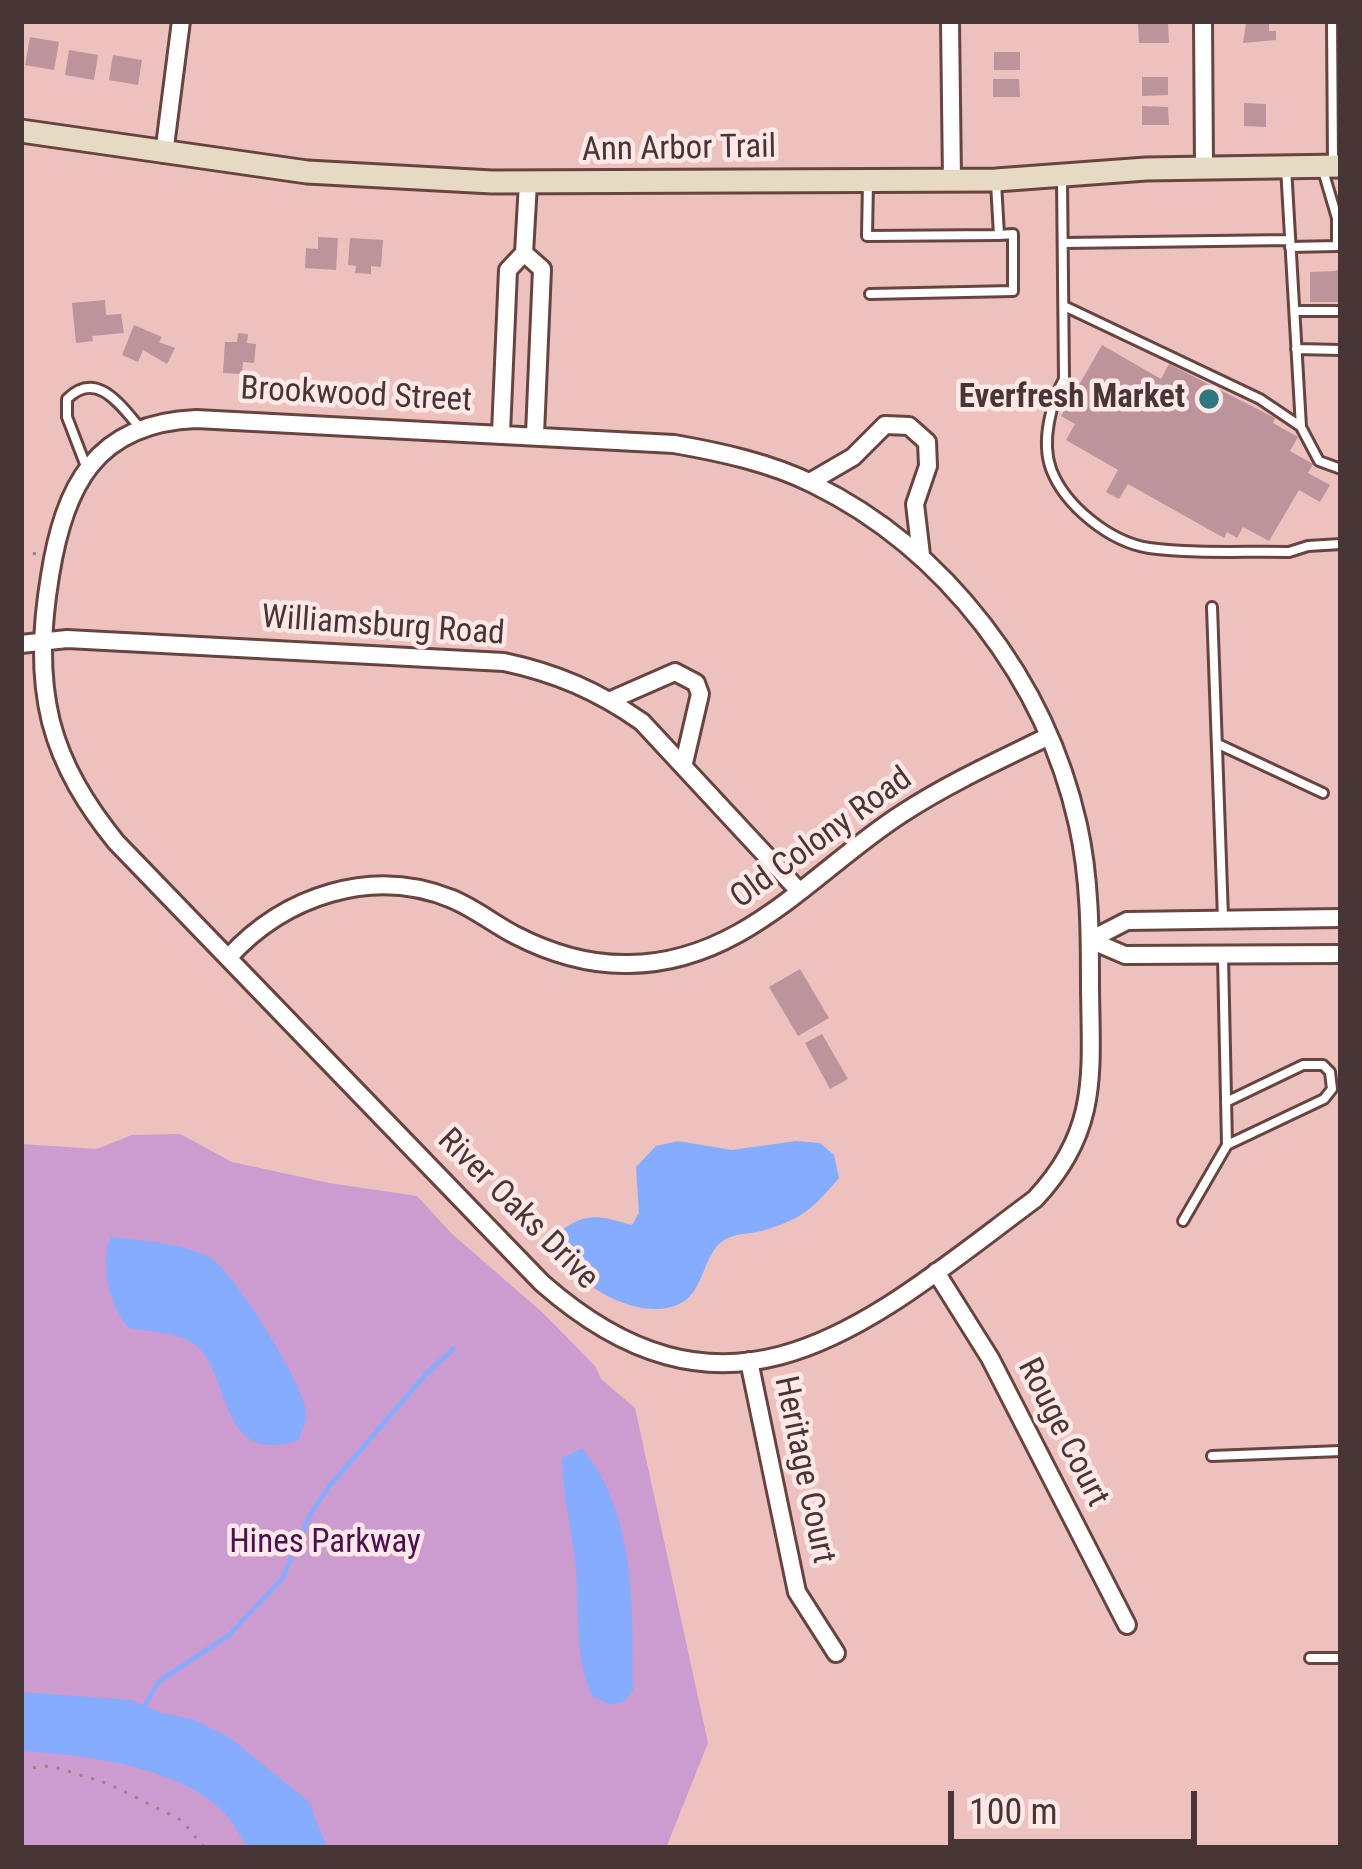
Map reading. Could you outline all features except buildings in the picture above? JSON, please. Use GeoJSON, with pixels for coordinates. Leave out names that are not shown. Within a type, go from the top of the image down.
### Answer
{"type":"FeatureCollection","features":[{"type":"Feature","properties":{"kind":"street"},"geometry":{"type":"LineString","coordinates":[[164,154],[181,21]]}},
{"type":"Feature","properties":{"kind":"street"},"geometry":{"type":"LineString","coordinates":[[950,21],[952,180]]}},
{"type":"Feature","properties":{"kind":"street"},"geometry":{"type":"LineString","coordinates":[[1203,21],[1204,168]]}},
{"type":"Feature","properties":{"kind":"street","name":"Ann Arbor Trail"},"geometry":{"type":"LineString","coordinates":[[21,131],[307,172],[528,183],[952,180],[1332,166]]}},
{"type":"Feature","properties":{"kind":"street"},"geometry":{"type":"LineString","coordinates":[[501,433],[508,270],[524,253],[528,183]]}},
{"type":"Feature","properties":{"kind":"street"},"geometry":{"type":"LineString","coordinates":[[524,253],[542,269],[535,434]]}},
{"type":"Feature","properties":{"kind":"street","name":"Brookwood Street"},"geometry":{"type":"LineString","coordinates":[[42,640],[58,527],[67,502],[87,470],[115,444],[165,422],[196,419],[535,434],[674,444],[731,456],[810,482],[921,555],[1001,649],[1049,736],[1078,824],[1087,873],[1090,940]]}},
{"type":"Feature","properties":{"kind":"street"},"geometry":{"type":"LineString","coordinates":[[810,482],[853,457],[886,425],[909,426],[927,442],[928,466],[915,504],[921,555]]}},
{"type":"Feature","properties":{"kind":"street","name":"Williamsburg Road"},"geometry":{"type":"LineString","coordinates":[[21,644],[42,640],[504,662],[541,670],[611,700],[642,722],[799,891]]}},
{"type":"Feature","properties":{"kind":"street","name":"River Oaks Drive"},"geometry":{"type":"LineString","coordinates":[[42,640],[51,722],[84,799],[116,842],[569,1307],[611,1334],[656,1352],[705,1361],[749,1361],[788,1355],[840,1336],[877,1316],[1035,1199],[1074,1149],[1086,1116],[1091,1088],[1090,940]]}},
{"type":"Feature","properties":{"kind":"street"},"geometry":{"type":"LineString","coordinates":[[611,700],[675,672],[696,683],[700,694],[683,763]]}},
{"type":"Feature","properties":{"kind":"street","name":"Old Colony Road"},"geometry":{"type":"LineString","coordinates":[[228,958],[286,910],[321,895],[396,886],[433,892],[547,949],[586,960],[627,964],[674,960],[719,946],[761,922],[906,811],[1049,736]]}},
{"type":"Feature","properties":{"kind":"street"},"geometry":{"type":"LineString","coordinates":[[1090,940],[1127,921],[1341,918]]}},
{"type":"Feature","properties":{"kind":"street"},"geometry":{"type":"LineString","coordinates":[[1090,940],[1125,955],[1341,954]]}},
{"type":"Feature","properties":{"kind":"street","name":"Rouge Court"},"geometry":{"type":"LineString","coordinates":[[936,1272],[990,1358],[1127,1624]]}},
{"type":"Feature","properties":{"kind":"street","name":"Heritage Court"},"geometry":{"type":"LineString","coordinates":[[749,1361],[797,1592],[836,1653]]}},
{"type":"Feature","properties":{"kind":"lane"},"geometry":{"type":"LineString","coordinates":[[1064,243],[1339,246],[1332,166],[1332,21]]}},
{"type":"Feature","properties":{"kind":"lane"},"geometry":{"type":"LineString","coordinates":[[1286,166],[1301,427],[1319,460],[1341,469]]}},
{"type":"Feature","properties":{"kind":"lane"},"geometry":{"type":"LineString","coordinates":[[1062,177],[1064,379],[1052,401],[1048,454],[1058,480],[1110,537],[1148,548],[1289,552],[1341,544]]}},
{"type":"Feature","properties":{"kind":"lane"},"geometry":{"type":"LineString","coordinates":[[996,179],[999,235]]}},
{"type":"Feature","properties":{"kind":"lane"},"geometry":{"type":"LineString","coordinates":[[868,181],[867,236],[1013,234],[1013,291],[870,294]]}},
{"type":"Feature","properties":{"kind":"lane"},"geometry":{"type":"LineString","coordinates":[[1064,306],[1260,399],[1301,427]]}},
{"type":"Feature","properties":{"kind":"lane"},"geometry":{"type":"LineString","coordinates":[[1294,311],[1341,310]]}},
{"type":"Feature","properties":{"kind":"lane"},"geometry":{"type":"LineString","coordinates":[[1297,350],[1341,350]]}},
{"type":"Feature","properties":{"kind":"lane"},"geometry":{"type":"LineString","coordinates":[[87,470],[67,417],[67,399],[77,389],[94,387],[110,393],[141,429]]}},
{"type":"Feature","properties":{"kind":"lane"},"geometry":{"type":"LineString","coordinates":[[1212,607],[1223,920]]}},
{"type":"Feature","properties":{"kind":"lane"},"geometry":{"type":"LineString","coordinates":[[1218,744],[1323,793]]}},
{"type":"Feature","properties":{"kind":"lane"},"geometry":{"type":"LineString","coordinates":[[1183,1221],[1227,1145],[1223,954]]}},
{"type":"Feature","properties":{"kind":"lane"},"geometry":{"type":"LineString","coordinates":[[1226,1102],[1303,1065],[1323,1065],[1330,1072],[1332,1089],[1324,1099],[1227,1145]]}},
{"type":"Feature","properties":{"kind":"lane"},"geometry":{"type":"LineString","coordinates":[[1212,1456],[1341,1451]]}},
{"type":"Feature","properties":{"kind":"lane"},"geometry":{"type":"LineString","coordinates":[[1310,1658],[1341,1658]]}},
{"type":"Feature","properties":{"kind":"path"},"geometry":{"type":"LineString","coordinates":[[21,1769],[51,1766],[146,1800],[181,1820],[205,1848]]}},
{"type":"Feature","properties":{"kind":"green space","name":"Hines Parkway"},"geometry":{"type":"Polygon","coordinates":[[[180,1134],[232,1162],[417,1196],[452,1234],[542,1312],[595,1366],[601,1379],[635,1408],[708,1743],[666,1848],[21,1848],[21,1144],[97,1149],[132,1135],[180,1134]]]}},
{"type":"Feature","properties":{"kind":"water"},"geometry":{"type":"Polygon","coordinates":[[[678,1141],[732,1150],[796,1141],[820,1143],[834,1155],[839,1178],[799,1216],[720,1243],[687,1299],[658,1309],[625,1304],[581,1278],[565,1255],[559,1232],[594,1217],[632,1225],[639,1213],[636,1167],[656,1146],[678,1141]]]}},
{"type":"Feature","properties":{"kind":"water"},"geometry":{"type":"Polygon","coordinates":[[[110,1237],[191,1250],[223,1269],[294,1379],[306,1412],[299,1440],[274,1445],[242,1433],[201,1350],[177,1336],[129,1328],[108,1285],[110,1237]]]}},
{"type":"Feature","properties":{"kind":"water"},"geometry":{"type":"Polygon","coordinates":[[[582,1448],[613,1503],[628,1564],[633,1691],[622,1703],[609,1704],[592,1696],[582,1661],[562,1458],[582,1448]]]}},
{"type":"Feature","properties":{"kind":"water"},"geometry":{"type":"Polygon","coordinates":[[[21,1692],[131,1700],[192,1719],[229,1737],[309,1802],[327,1848],[248,1848],[227,1816],[186,1786],[131,1766],[21,1751],[21,1692]]]}},
{"type":"Feature","properties":{"kind":"waterway"},"geometry":{"type":"LineString","coordinates":[[142,1711],[158,1682],[229,1635],[282,1579],[327,1489],[453,1349]]}},
{"type":"Feature","properties":{"kind":"place","name":"Everfresh Market"},"geometry":{"type":"Point","coordinates":[1209,399]}}]}
